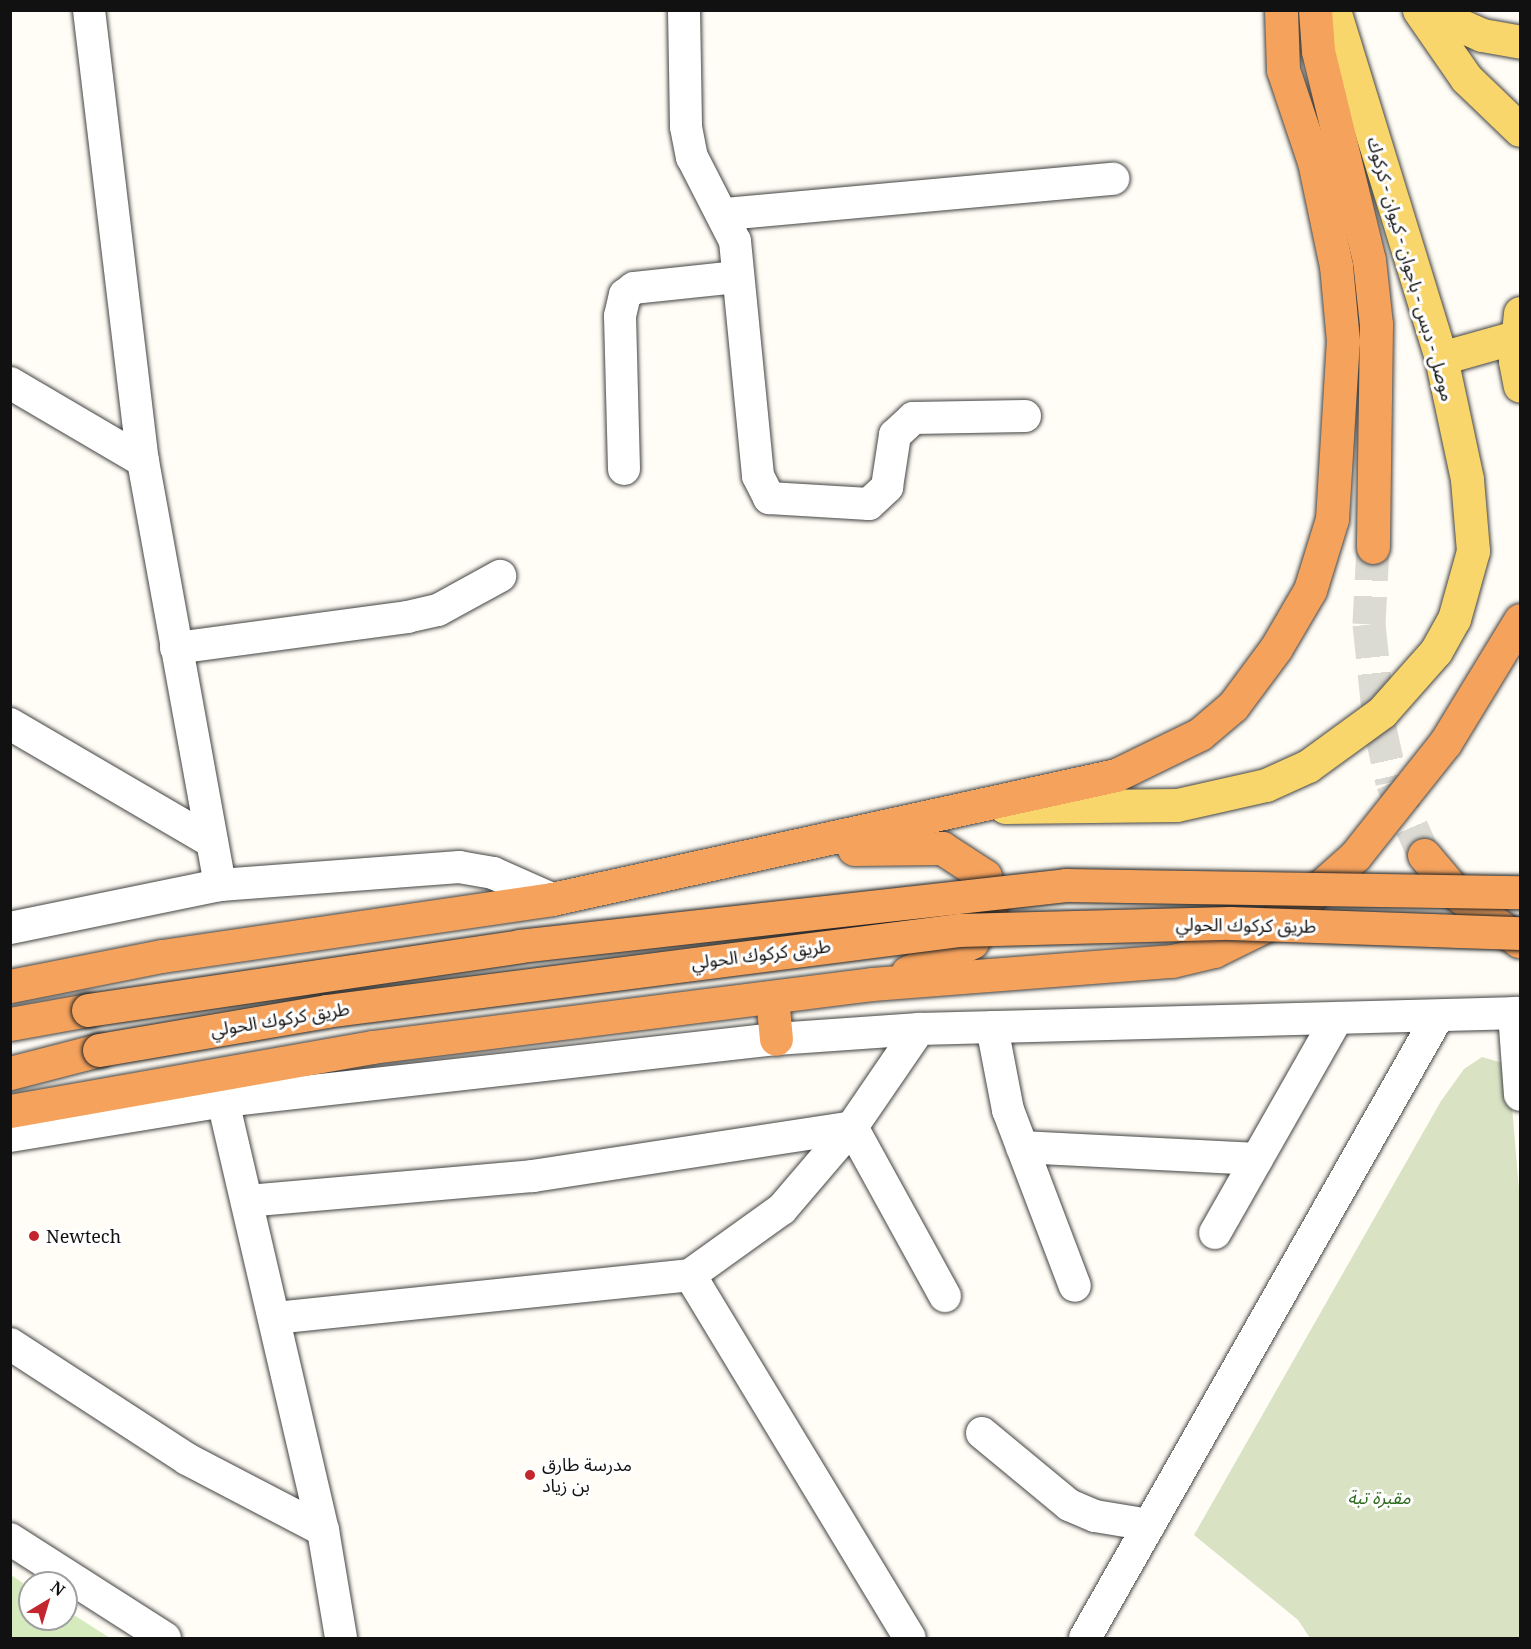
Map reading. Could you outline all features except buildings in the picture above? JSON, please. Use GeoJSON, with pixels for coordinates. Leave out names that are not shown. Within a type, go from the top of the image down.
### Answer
{"type":"FeatureCollection","features":[{"type":"Feature","properties":{"kind":"highway"},"geometry":{"type":"LineString","coordinates":[[10,986],[162,956],[552,899],[1116,775],[1200,734],[1233,706],[1258,673],[1322,563],[1332,519],[1343,341],[1324,208],[1283,70],[1281,10]]}},
{"type":"Feature","properties":{"kind":"highway"},"geometry":{"type":"LineString","coordinates":[[1316,10],[1318,51],[1369,260],[1376,324],[1373,547]]}},
{"type":"Feature","properties":{"kind":"highway"},"geometry":{"type":"LineString","coordinates":[[10,1111],[372,1047],[872,984],[1172,961],[1254,935],[1325,887],[1387,820],[1445,743],[1521,620]]}},
{"type":"Feature","properties":{"kind":"highway"},"geometry":{"type":"LineString","coordinates":[[749,855],[942,848],[981,871],[991,903],[972,942],[939,962],[872,984]]}},
{"type":"Feature","properties":{"kind":"highway"},"geometry":{"type":"LineString","coordinates":[[1424,855],[1457,894],[1521,942]]}},
{"type":"Feature","properties":{"kind":"highway","name":"طريق كركوك الحولي"},"geometry":{"type":"LineString","coordinates":[[10,1024],[88,1010],[519,946],[1066,885],[1521,892]]}},
{"type":"Feature","properties":{"kind":"highway","name":"طريق كركوك الحولي"},"geometry":{"type":"LineString","coordinates":[[10,1073],[99,1050],[326,1011],[958,930],[1230,923],[1521,933]]}},
{"type":"Feature","properties":{"kind":"highway"},"geometry":{"type":"LineString","coordinates":[[772,997],[776,1039]]}},
{"type":"Feature","properties":{"kind":"main road","name":"موصل - دبس - باجوان - كيوان - كركوك"},"geometry":{"type":"LineString","coordinates":[[968,807],[1177,806],[1222,798],[1308,766],[1382,712],[1436,651],[1454,619],[1473,551],[1467,479],[1441,358],[1334,10]]}},
{"type":"Feature","properties":{"kind":"main road"},"geometry":{"type":"LineString","coordinates":[[1419,10],[1466,78],[1521,130]]}},
{"type":"Feature","properties":{"kind":"main road"},"geometry":{"type":"LineString","coordinates":[[1426,10],[1482,35],[1521,42]]}},
{"type":"Feature","properties":{"kind":"main road"},"geometry":{"type":"LineString","coordinates":[[1441,358],[1518,325],[1521,386]]}},
{"type":"Feature","properties":{"kind":"street"},"geometry":{"type":"LineString","coordinates":[[90,10],[143,461],[220,885]]}},
{"type":"Feature","properties":{"kind":"street"},"geometry":{"type":"LineString","coordinates":[[684,10],[686,127],[692,157],[725,214],[735,241],[758,476],[770,498],[869,504],[887,487],[895,435],[913,418],[1025,416]]}},
{"type":"Feature","properties":{"kind":"street"},"geometry":{"type":"LineString","coordinates":[[725,214],[1113,179]]}},
{"type":"Feature","properties":{"kind":"street"},"geometry":{"type":"LineString","coordinates":[[624,469],[620,305],[625,295],[634,288],[738,277]]}},
{"type":"Feature","properties":{"kind":"street"},"geometry":{"type":"LineString","coordinates":[[10,383],[143,461]]}},
{"type":"Feature","properties":{"kind":"street"},"geometry":{"type":"LineString","coordinates":[[176,648],[407,617],[438,610],[500,576]]}},
{"type":"Feature","properties":{"kind":"street"},"geometry":{"type":"LineString","coordinates":[[10,723],[212,842]]}},
{"type":"Feature","properties":{"kind":"street"},"geometry":{"type":"LineString","coordinates":[[10,928],[220,885],[459,867],[493,873],[552,899]]}},
{"type":"Feature","properties":{"kind":"street"},"geometry":{"type":"LineString","coordinates":[[10,1136],[223,1101],[776,1039],[919,1029],[992,1027],[1517,1013],[1521,1095]]}},
{"type":"Feature","properties":{"kind":"street"},"geometry":{"type":"LineString","coordinates":[[1085,1638],[1438,1016]]}},
{"type":"Feature","properties":{"kind":"street"},"geometry":{"type":"LineString","coordinates":[[1215,1233],[1337,1018]]}},
{"type":"Feature","properties":{"kind":"street"},"geometry":{"type":"LineString","coordinates":[[992,1027],[1000,1085],[1075,1286]]}},
{"type":"Feature","properties":{"kind":"street"},"geometry":{"type":"LineString","coordinates":[[275,1318],[690,1275],[782,1209],[852,1127],[919,1029]]}},
{"type":"Feature","properties":{"kind":"street"},"geometry":{"type":"LineString","coordinates":[[223,1101],[323,1530],[341,1638]]}},
{"type":"Feature","properties":{"kind":"street"},"geometry":{"type":"LineString","coordinates":[[247,1201],[533,1176],[852,1127]]}},
{"type":"Feature","properties":{"kind":"street"},"geometry":{"type":"LineString","coordinates":[[852,1127],[945,1296]]}},
{"type":"Feature","properties":{"kind":"street"},"geometry":{"type":"LineString","coordinates":[[1022,1147],[1257,1159]]}},
{"type":"Feature","properties":{"kind":"street"},"geometry":{"type":"LineString","coordinates":[[690,1275],[910,1638]]}},
{"type":"Feature","properties":{"kind":"street"},"geometry":{"type":"LineString","coordinates":[[10,1344],[187,1459],[323,1530]]}},
{"type":"Feature","properties":{"kind":"street"},"geometry":{"type":"LineString","coordinates":[[982,1433],[1069,1505],[1095,1516],[1149,1526]]}},
{"type":"Feature","properties":{"kind":"street"},"geometry":{"type":"LineString","coordinates":[[10,1539],[165,1638]]}},
{"type":"Feature","properties":{"kind":"green space","name":"مقبرة تبة"},"geometry":{"type":"Polygon","coordinates":[[[1482,1057],[1503,1063],[1511,1094],[1520,1202],[1520,1638],[1310,1638],[1298,1620],[1194,1535],[1441,1101],[1464,1069],[1482,1057]]]}},
{"type":"Feature","properties":{"kind":"green space"},"geometry":{"type":"Polygon","coordinates":[[[11,1575],[18,1580],[18,1631],[78,1631],[78,1618],[110,1638],[11,1638],[11,1575]]]}},
{"type":"Feature","properties":{"kind":"tunnel"},"geometry":{"type":"LineString","coordinates":[[1373,547],[1369,624],[1380,728],[1392,782],[1424,855]]}},
{"type":"Feature","properties":{"kind":"place","name":"Newtech"},"geometry":{"type":"Point","coordinates":[34,1236]}},
{"type":"Feature","properties":{"kind":"place","name":"مدرسة طارق بن زياد"},"geometry":{"type":"Point","coordinates":[530,1475]}}]}
